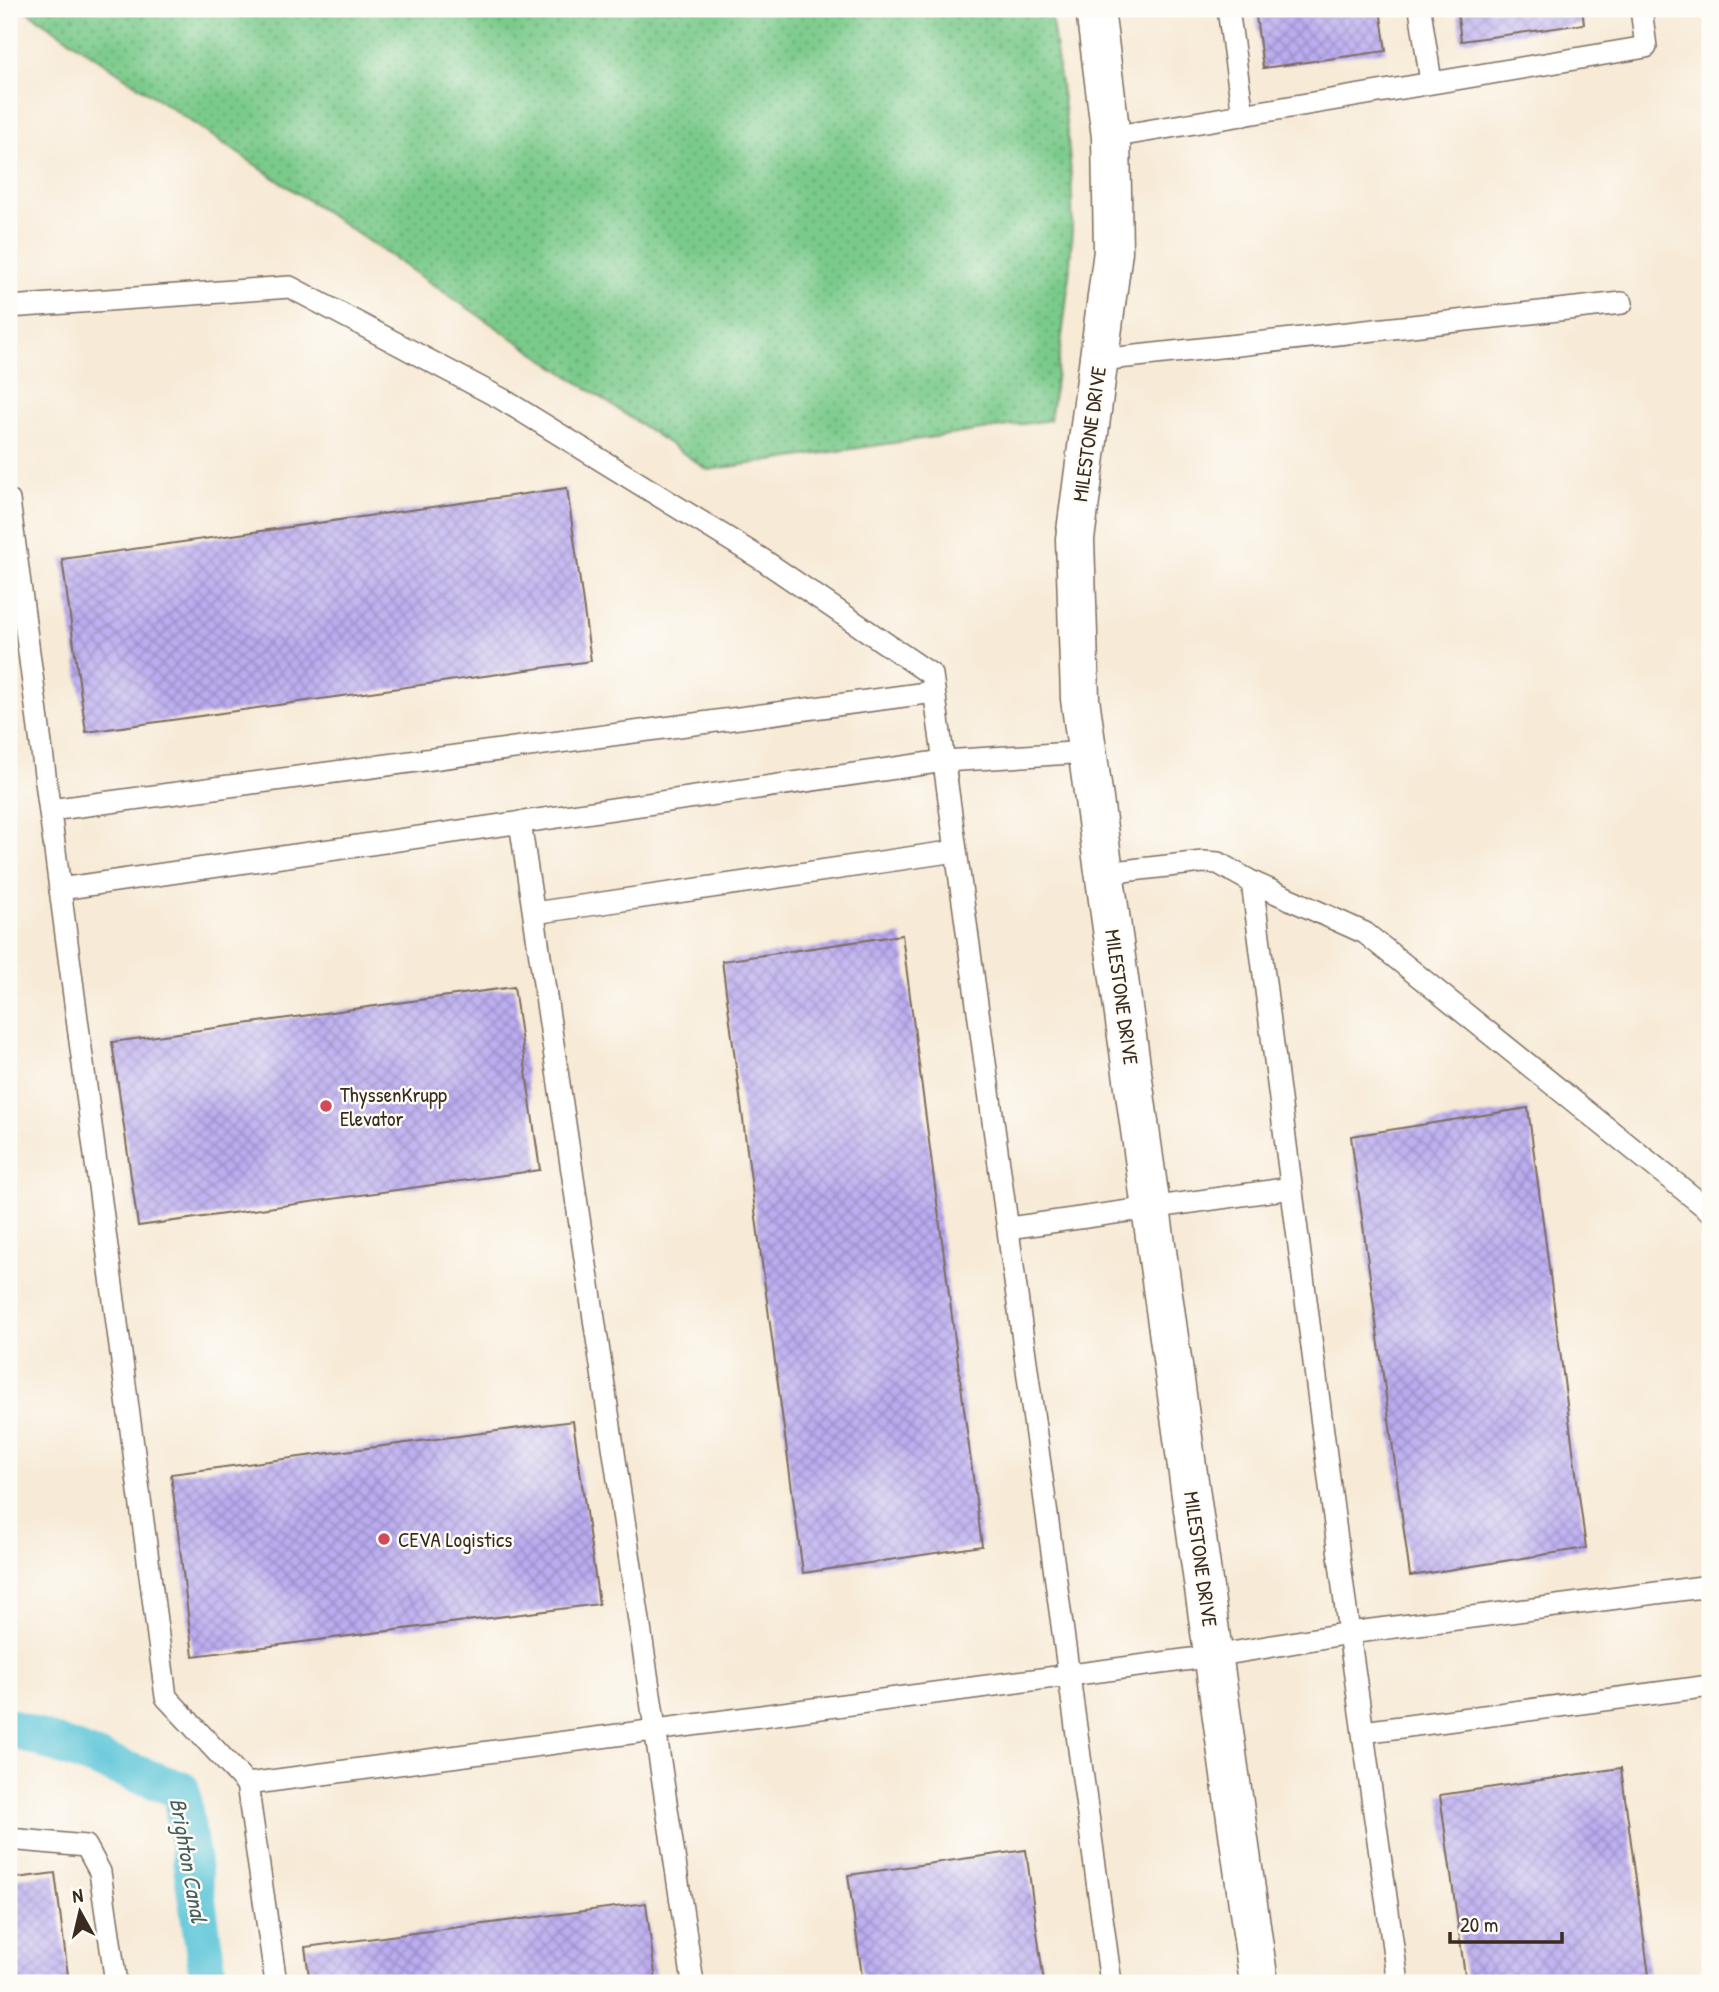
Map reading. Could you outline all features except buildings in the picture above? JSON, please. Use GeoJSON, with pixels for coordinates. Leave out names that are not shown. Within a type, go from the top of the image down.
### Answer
{"type":"FeatureCollection","features":[{"type":"Feature","properties":{"kind":"street","name":"MILESTONE DRIVE"},"geometry":{"type":"LineString","coordinates":[[1095,9],[1111,137],[1113,251],[1100,360],[1083,461],[1075,539],[1076,633],[1088,752],[1259,1983]]}},
{"type":"Feature","properties":{"kind":"lane"},"geometry":{"type":"LineString","coordinates":[[1227,9],[1243,114]]}},
{"type":"Feature","properties":{"kind":"lane"},"geometry":{"type":"LineString","coordinates":[[1420,9],[1431,82]]}},
{"type":"Feature","properties":{"kind":"lane"},"geometry":{"type":"LineString","coordinates":[[1111,137],[1646,47],[1641,9]]}},
{"type":"Feature","properties":{"kind":"lane"},"geometry":{"type":"LineString","coordinates":[[9,307],[290,287],[502,399],[763,560],[932,675],[1111,1983]]}},
{"type":"Feature","properties":{"kind":"lane"},"geometry":{"type":"LineString","coordinates":[[1100,360],[1622,303]]}},
{"type":"Feature","properties":{"kind":"lane"},"geometry":{"type":"LineString","coordinates":[[9,500],[166,1697],[247,1784],[276,1983]]}},
{"type":"Feature","properties":{"kind":"lane"},"geometry":{"type":"LineString","coordinates":[[50,810],[934,692]]}},
{"type":"Feature","properties":{"kind":"lane"},"geometry":{"type":"LineString","coordinates":[[60,889],[944,761],[1088,752]]}},
{"type":"Feature","properties":{"kind":"lane"},"geometry":{"type":"LineString","coordinates":[[520,822],[693,1983]]}},
{"type":"Feature","properties":{"kind":"lane"},"geometry":{"type":"LineString","coordinates":[[534,913],[956,851]]}},
{"type":"Feature","properties":{"kind":"lane"},"geometry":{"type":"LineString","coordinates":[[1105,873],[1203,862],[1218,863],[1252,882],[1365,933],[1710,1211]]}},
{"type":"Feature","properties":{"kind":"lane"},"geometry":{"type":"LineString","coordinates":[[1252,882],[1349,1633],[1398,1983]]}},
{"type":"Feature","properties":{"kind":"lane"},"geometry":{"type":"LineString","coordinates":[[1008,1228],[1291,1188]]}},
{"type":"Feature","properties":{"kind":"lane"},"geometry":{"type":"LineString","coordinates":[[247,1784],[1214,1656],[1349,1633],[1710,1586]]}},
{"type":"Feature","properties":{"kind":"lane"},"geometry":{"type":"LineString","coordinates":[[1363,1732],[1710,1686]]}},
{"type":"Feature","properties":{"kind":"lane"},"geometry":{"type":"LineString","coordinates":[[9,1839],[86,1846],[100,1872],[116,1983]]}},
{"type":"Feature","properties":{"kind":"green space"},"geometry":{"type":"Polygon","coordinates":[[[24,9],[1050,9],[1071,173],[1072,228],[1064,324],[1050,420],[708,470],[24,9]]]}},
{"type":"Feature","properties":{"kind":"waterway","name":"Brighton Canal"},"geometry":{"type":"LineString","coordinates":[[9,1727],[181,1790],[209,1983]]}},
{"type":"Feature","properties":{"kind":"place","name":"ThyssenKrupp Elevator"},"geometry":{"type":"Point","coordinates":[326,1106]}},
{"type":"Feature","properties":{"kind":"place","name":"CEVA Logistics"},"geometry":{"type":"Point","coordinates":[384,1539]}}]}
